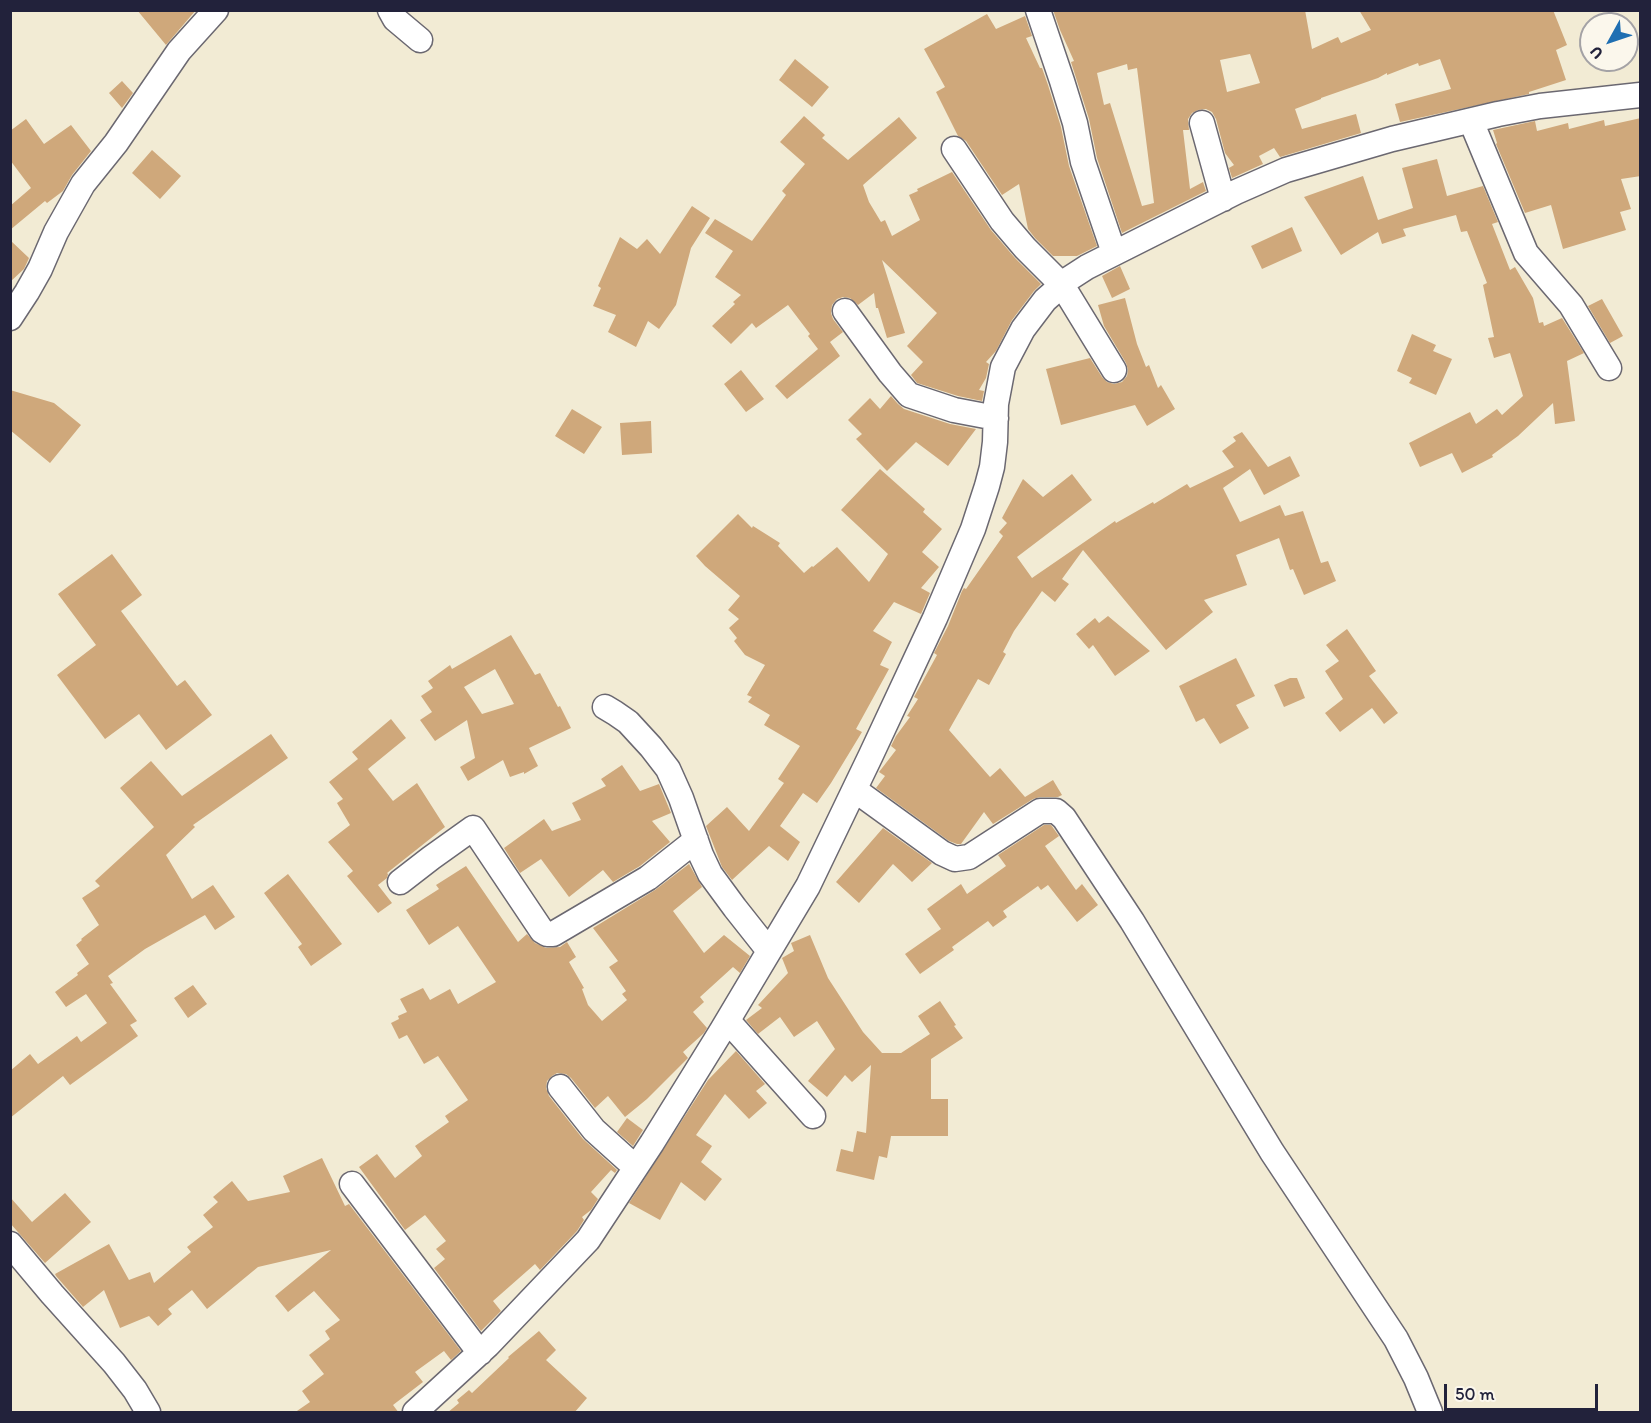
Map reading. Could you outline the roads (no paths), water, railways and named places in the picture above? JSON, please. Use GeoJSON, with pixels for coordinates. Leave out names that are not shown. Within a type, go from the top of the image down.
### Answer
{"type":"FeatureCollection","features":[{"type":"Feature","properties":{"kind":"street"},"geometry":{"type":"LineString","coordinates":[[10,318],[27,292],[56,232],[83,184],[116,143],[179,51],[216,10]]}},
{"type":"Feature","properties":{"kind":"street"},"geometry":{"type":"LineString","coordinates":[[390,10],[395,19],[420,40]]}},
{"type":"Feature","properties":{"kind":"street"},"geometry":{"type":"LineString","coordinates":[[1038,10],[1075,123],[1083,162],[1114,253]]}},
{"type":"Feature","properties":{"kind":"street"},"geometry":{"type":"LineString","coordinates":[[415,1413],[480,1353],[588,1240],[728,1021],[808,886],[855,790],[973,529],[992,466],[996,404],[1003,366],[1030,318],[1045,300],[1070,278],[1087,267],[1223,198],[1286,170],[1392,139],[1540,106],[1641,95]]}},
{"type":"Feature","properties":{"kind":"street"},"geometry":{"type":"LineString","coordinates":[[1471,121],[1526,253],[1571,305],[1609,368]]}},
{"type":"Feature","properties":{"kind":"street"},"geometry":{"type":"LineString","coordinates":[[1202,123],[1223,198]]}},
{"type":"Feature","properties":{"kind":"street"},"geometry":{"type":"LineString","coordinates":[[954,149],[1002,220],[1025,248],[1062,285],[1114,370]]}},
{"type":"Feature","properties":{"kind":"street"},"geometry":{"type":"LineString","coordinates":[[845,311],[890,373],[909,394],[954,410],[996,418]]}},
{"type":"Feature","properties":{"kind":"street"},"geometry":{"type":"LineString","coordinates":[[605,707],[628,722],[668,770],[710,874],[769,951]]}},
{"type":"Feature","properties":{"kind":"street"},"geometry":{"type":"LineString","coordinates":[[855,790],[942,853],[955,859],[969,857],[1040,811],[1056,811],[1064,818],[1132,921],[1272,1152],[1396,1339],[1416,1378],[1430,1413]]}},
{"type":"Feature","properties":{"kind":"street"},"geometry":{"type":"LineString","coordinates":[[400,882],[473,828],[542,931],[553,934],[648,878],[696,840]]}},
{"type":"Feature","properties":{"kind":"street"},"geometry":{"type":"LineString","coordinates":[[728,1021],[813,1116]]}},
{"type":"Feature","properties":{"kind":"street"},"geometry":{"type":"LineString","coordinates":[[560,1087],[594,1130],[635,1167]]}},
{"type":"Feature","properties":{"kind":"street"},"geometry":{"type":"LineString","coordinates":[[352,1184],[480,1353]]}},
{"type":"Feature","properties":{"kind":"street"},"geometry":{"type":"LineString","coordinates":[[10,1244],[126,1377],[148,1413]]}}]}
